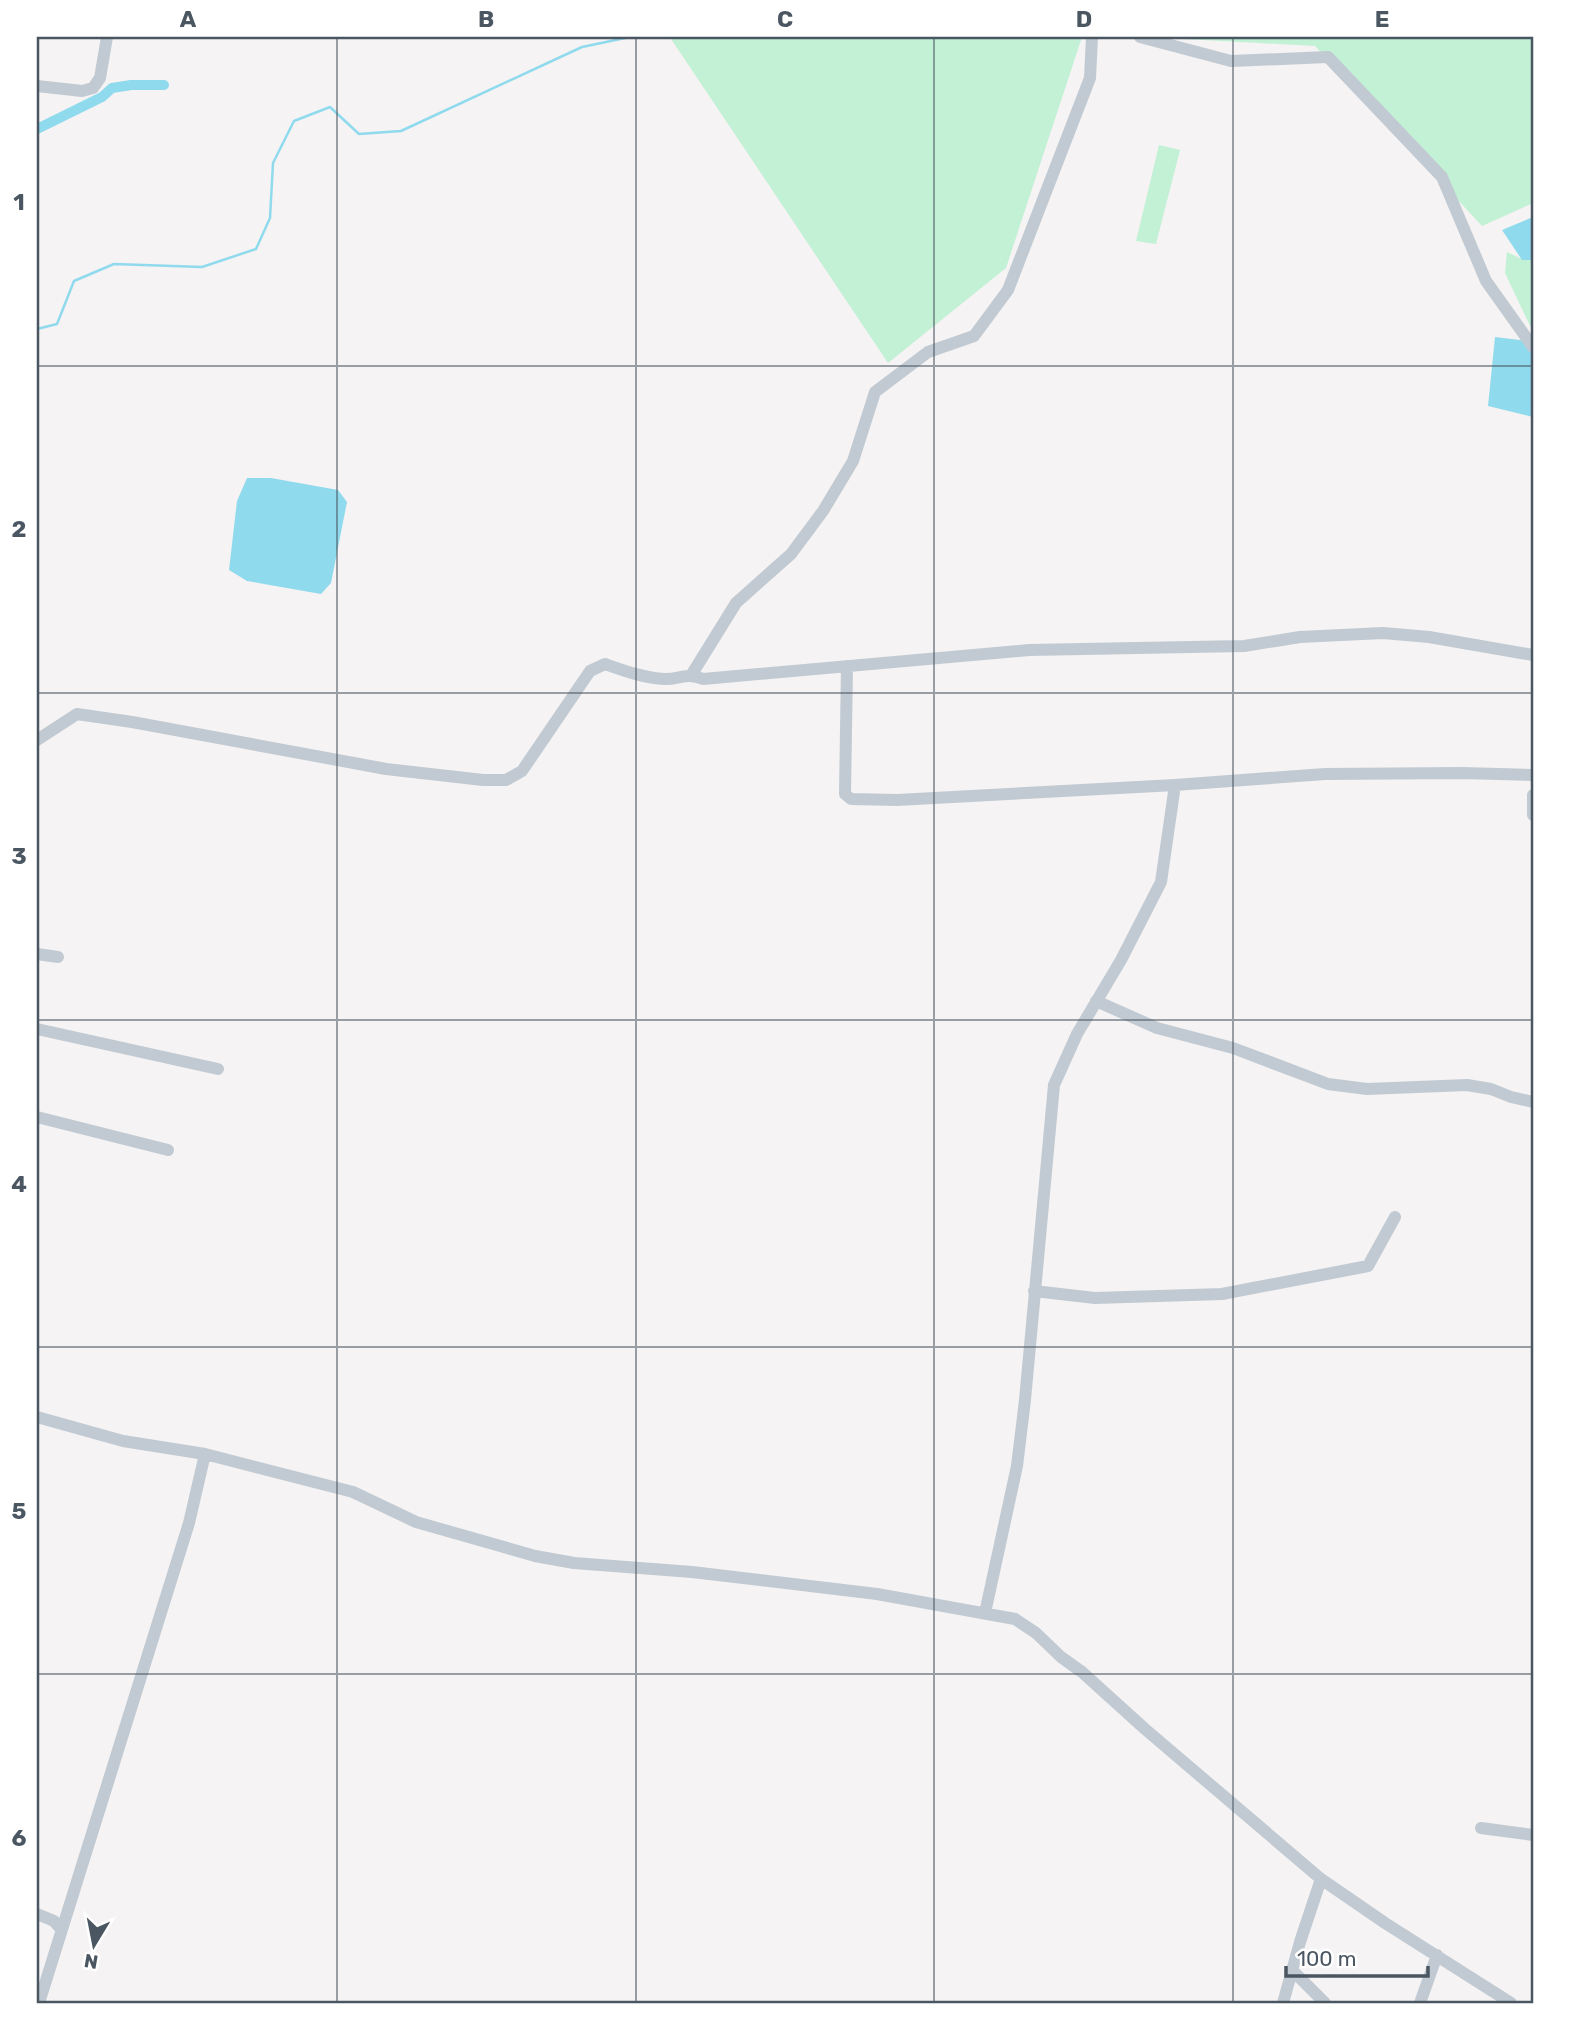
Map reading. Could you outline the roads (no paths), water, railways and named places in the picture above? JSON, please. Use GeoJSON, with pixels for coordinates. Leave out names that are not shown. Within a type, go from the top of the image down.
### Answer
{"type":"FeatureCollection","features":[{"type":"Feature","properties":{"kind":"street"},"geometry":{"type":"LineString","coordinates":[[37,86],[82,91],[93,88],[100,78],[107,37]]}},
{"type":"Feature","properties":{"kind":"street"},"geometry":{"type":"LineString","coordinates":[[692,674],[736,603],[791,554],[823,511],[853,461],[875,392],[928,352],[974,336],[1008,290],[1090,78],[1092,37]]}},
{"type":"Feature","properties":{"kind":"street"},"geometry":{"type":"LineString","coordinates":[[1140,37],[1231,61],[1328,57],[1442,177],[1486,281],[1533,347]]}},
{"type":"Feature","properties":{"kind":"street"},"geometry":{"type":"LineString","coordinates":[[37,740],[77,714],[386,769],[506,780],[522,771],[590,671],[605,664],[632,674],[667,679],[692,674],[703,679],[1028,650],[1244,646],[1300,637],[1383,634],[1429,637],[1533,654]]}},
{"type":"Feature","properties":{"kind":"street"},"geometry":{"type":"LineString","coordinates":[[847,666],[845,794],[851,799],[897,800],[1325,774],[1533,775]]}},
{"type":"Feature","properties":{"kind":"street"},"geometry":{"type":"LineString","coordinates":[[985,1614],[1017,1466],[1026,1401],[1054,1085],[1077,1034],[1121,960],[1161,881],[1175,785]]}},
{"type":"Feature","properties":{"kind":"street"},"geometry":{"type":"LineString","coordinates":[[1533,795],[1533,815]]}},
{"type":"Feature","properties":{"kind":"street"},"geometry":{"type":"LineString","coordinates":[[37,954],[58,957]]}},
{"type":"Feature","properties":{"kind":"street"},"geometry":{"type":"LineString","coordinates":[[1096,1001],[1157,1028],[1233,1048],[1328,1084],[1367,1089],[1466,1085],[1492,1089],[1533,1102]]}},
{"type":"Feature","properties":{"kind":"street"},"geometry":{"type":"LineString","coordinates":[[37,1029],[218,1069]]}},
{"type":"Feature","properties":{"kind":"street"},"geometry":{"type":"LineString","coordinates":[[37,1117],[167,1150]]}},
{"type":"Feature","properties":{"kind":"street"},"geometry":{"type":"LineString","coordinates":[[1034,1291],[1094,1298],[1222,1294],[1368,1266],[1395,1217]]}},
{"type":"Feature","properties":{"kind":"street"},"geometry":{"type":"LineString","coordinates":[[37,1417],[123,1441],[205,1454],[353,1492],[416,1522],[536,1556],[574,1563],[692,1572],[877,1594],[1015,1619],[1037,1633],[1060,1657],[1082,1672],[1321,1879],[1511,2003]]}},
{"type":"Feature","properties":{"kind":"street"},"geometry":{"type":"LineString","coordinates":[[39,2003],[189,1523],[205,1454]]}},
{"type":"Feature","properties":{"kind":"street"},"geometry":{"type":"LineString","coordinates":[[1480,1828],[1533,1835]]}},
{"type":"Feature","properties":{"kind":"street"},"geometry":{"type":"LineString","coordinates":[[1283,2003],[1321,1879]]}},
{"type":"Feature","properties":{"kind":"street"},"geometry":{"type":"LineString","coordinates":[[37,1914],[54,1921],[61,1929]]}},
{"type":"Feature","properties":{"kind":"street"},"geometry":{"type":"LineString","coordinates":[[1420,2003],[1437,1955]]}},
{"type":"Feature","properties":{"kind":"street"},"geometry":{"type":"LineString","coordinates":[[1292,1970],[1325,2003]]}},
{"type":"Feature","properties":{"kind":"water"},"geometry":{"type":"Polygon","coordinates":[[[1533,217],[1533,260],[1522,260],[1502,230],[1533,217]]]}},
{"type":"Feature","properties":{"kind":"water"},"geometry":{"type":"Polygon","coordinates":[[[1495,337],[1528,341],[1533,351],[1533,417],[1488,406],[1495,337]]]}},
{"type":"Feature","properties":{"kind":"water"},"geometry":{"type":"Polygon","coordinates":[[[247,478],[271,478],[338,490],[347,502],[331,583],[321,594],[247,581],[229,570],[237,501],[247,478]]]}},
{"type":"Feature","properties":{"kind":"waterway"},"geometry":{"type":"LineString","coordinates":[[37,329],[57,324],[74,281],[114,264],[202,267],[256,249],[270,218],[273,163],[294,121],[330,107],[359,134],[401,131],[582,47],[630,37]]}},
{"type":"Feature","properties":{"kind":"waterway"},"geometry":{"type":"LineString","coordinates":[[37,129],[102,97],[112,88],[164,85]]}}]}
